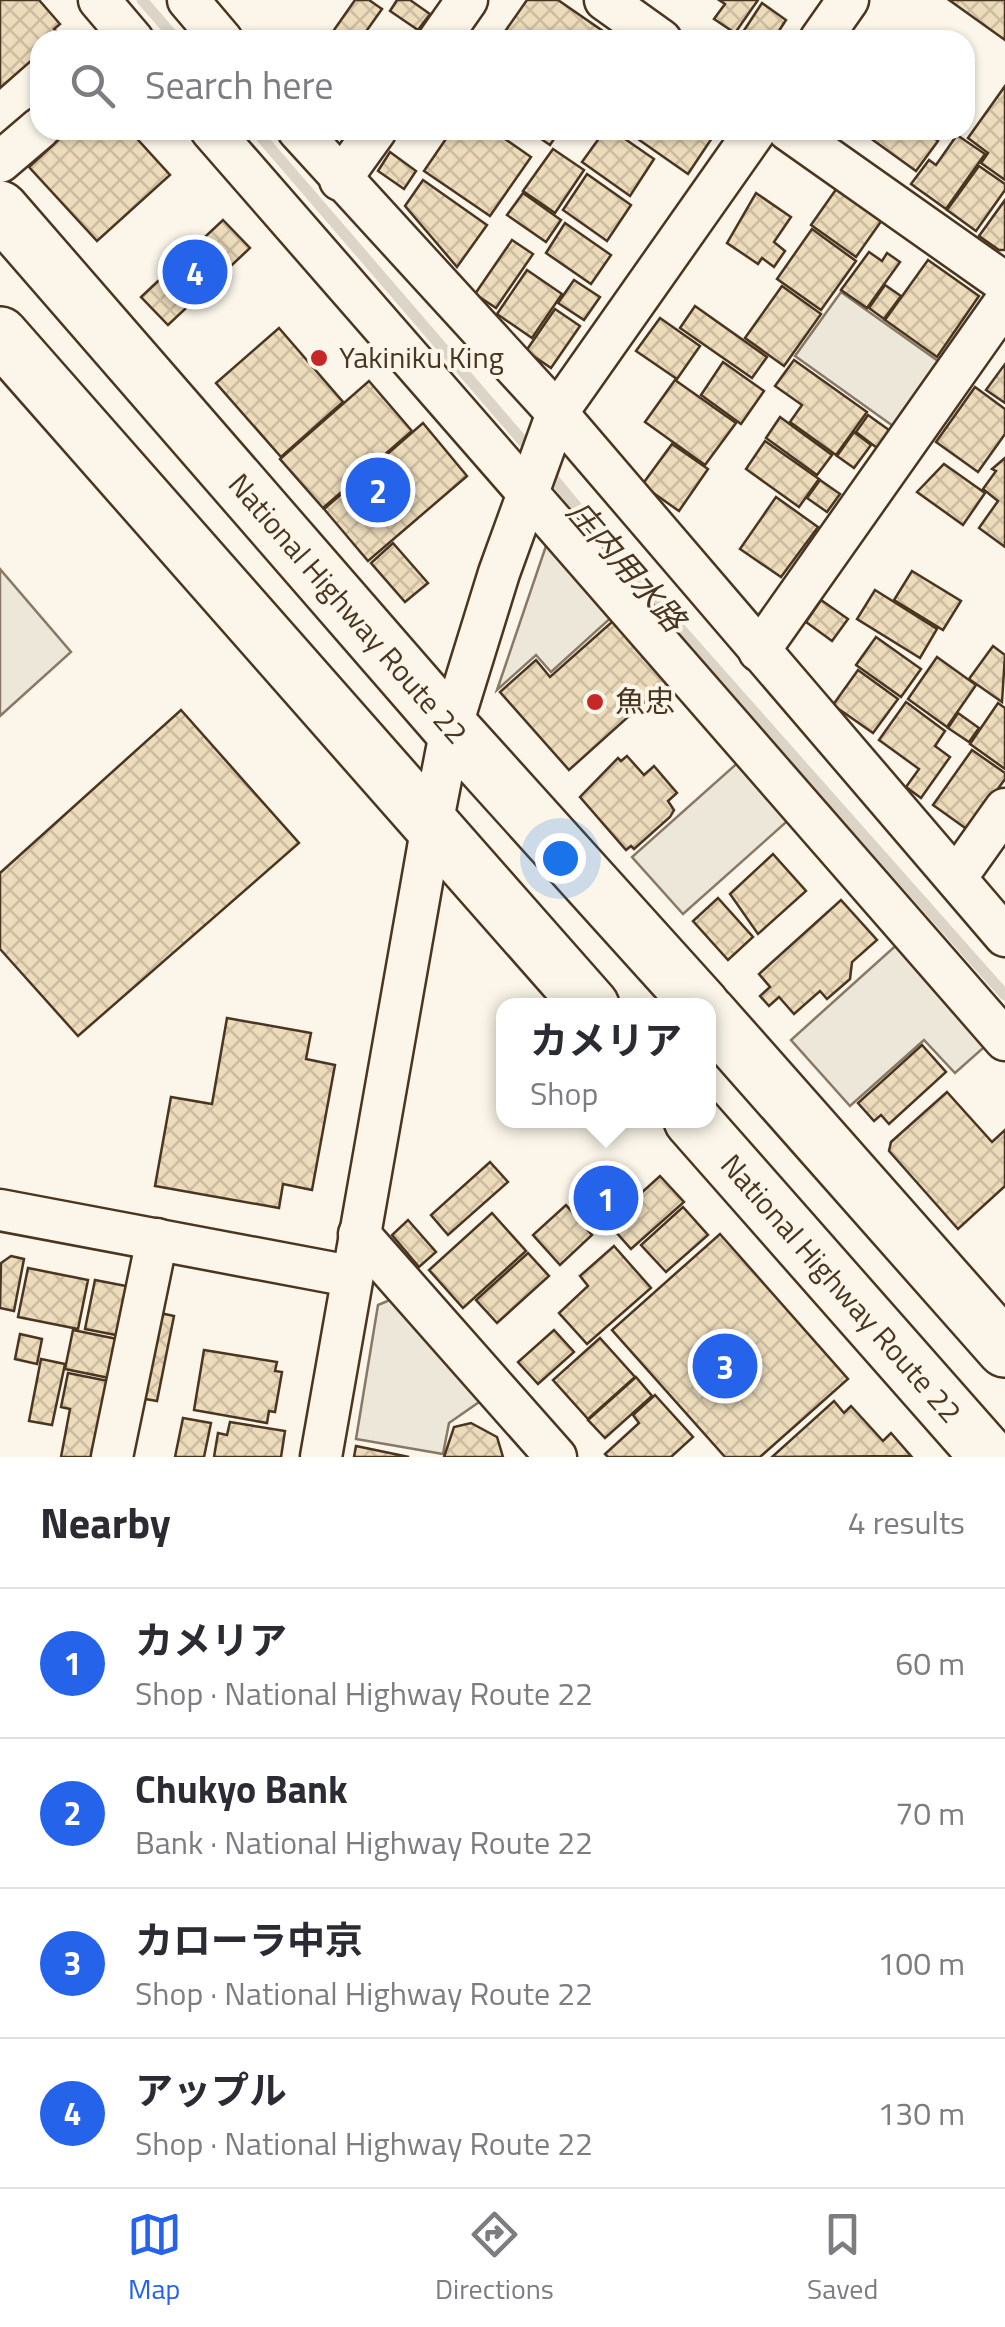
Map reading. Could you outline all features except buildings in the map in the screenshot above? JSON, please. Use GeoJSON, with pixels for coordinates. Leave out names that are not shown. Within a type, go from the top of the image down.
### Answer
{"type":"FeatureCollection","features":[{"type":"Feature","properties":{"kind":"highway","name":"National Highway Route 22"},"geometry":{"type":"LineString","coordinates":[[0,209],[452,728],[695,998]]}},
{"type":"Feature","properties":{"kind":"highway"},"geometry":{"type":"LineString","coordinates":[[0,334],[584,998]]}},
{"type":"Feature","properties":{"kind":"highway"},"geometry":{"type":"LineString","coordinates":[[716,1021],[1005,1349]]}},
{"type":"Feature","properties":{"kind":"highway","name":"National Highway Route 22"},"geometry":{"type":"LineString","coordinates":[[699,1128],[989,1457]]}},
{"type":"Feature","properties":{"kind":"street"},"geometry":{"type":"LineString","coordinates":[[99,0],[124,30]]}},
{"type":"Feature","properties":{"kind":"street"},"geometry":{"type":"LineString","coordinates":[[188,0],[214,30]]}},
{"type":"Feature","properties":{"kind":"street"},"geometry":{"type":"LineString","coordinates":[[446,30],[467,0]]}},
{"type":"Feature","properties":{"kind":"street"},"geometry":{"type":"LineString","coordinates":[[605,0],[647,30]]}},
{"type":"Feature","properties":{"kind":"street"},"geometry":{"type":"LineString","coordinates":[[827,30],[848,0]]}},
{"type":"Feature","properties":{"kind":"street"},"geometry":{"type":"LineString","coordinates":[[0,162],[30,136]]}},
{"type":"Feature","properties":{"kind":"street"},"geometry":{"type":"LineString","coordinates":[[220,140],[529,487],[1005,1040]]}},
{"type":"Feature","properties":{"kind":"street"},"geometry":{"type":"LineString","coordinates":[[306,140],[759,650],[1005,936]]}},
{"type":"Feature","properties":{"kind":"street"},"geometry":{"type":"LineString","coordinates":[[340,180],[369,140]]}},
{"type":"Feature","properties":{"kind":"street"},"geometry":{"type":"LineString","coordinates":[[322,1457],[350,1276],[452,728],[529,487],[555,418],[749,140]]}},
{"type":"Feature","properties":{"kind":"street"},"geometry":{"type":"LineString","coordinates":[[802,140],[1005,283]]}},
{"type":"Feature","properties":{"kind":"street"},"geometry":{"type":"LineString","coordinates":[[759,650],[1005,302]]}},
{"type":"Feature","properties":{"kind":"street"},"geometry":{"type":"LineString","coordinates":[[956,878],[1005,809]]}},
{"type":"Feature","properties":{"kind":"street"},"geometry":{"type":"LineString","coordinates":[[0,1210],[350,1276]]}},
{"type":"Feature","properties":{"kind":"street"},"geometry":{"type":"LineString","coordinates":[[359,1234],[556,1457]]}},
{"type":"Feature","properties":{"kind":"street"},"geometry":{"type":"LineString","coordinates":[[112,1457],[157,1239]]}},
{"type":"Feature","properties":{"kind":"shaded area"},"geometry":{"type":"Polygon","coordinates":[[[841,292],[938,361],[893,426],[795,356],[841,292]]]}},
{"type":"Feature","properties":{"kind":"shaded area"},"geometry":{"type":"Polygon","coordinates":[[[548,540],[614,615],[551,672],[536,655],[497,690],[548,540]]]}},
{"type":"Feature","properties":{"kind":"shaded area"},"geometry":{"type":"Polygon","coordinates":[[[0,569],[71,652],[0,716],[0,569]]]}},
{"type":"Feature","properties":{"kind":"shaded area"},"geometry":{"type":"Polygon","coordinates":[[[742,759],[793,816],[683,914],[632,857],[742,759]]]}},
{"type":"Feature","properties":{"kind":"shaded area"},"geometry":{"type":"Polygon","coordinates":[[[902,940],[991,1041],[955,1073],[924,1040],[850,1106],[791,1040],[902,940]]]}},
{"type":"Feature","properties":{"kind":"shaded area"},"geometry":{"type":"Polygon","coordinates":[[[390,1300],[482,1400],[449,1423],[443,1454],[356,1439],[378,1305],[390,1300]]]}},
{"type":"Feature","properties":{"kind":"waterway","name":"庄内用水路"},"geometry":{"type":"LineString","coordinates":[[142,0],[168,30]]}},
{"type":"Feature","properties":{"kind":"waterway","name":"庄内用水路"},"geometry":{"type":"LineString","coordinates":[[264,140],[533,453]]}},
{"type":"Feature","properties":{"kind":"waterway","name":"庄内用水路"},"geometry":{"type":"LineString","coordinates":[[544,467],[631,573],[1005,995]]}},
{"type":"Feature","properties":{"kind":"place","name":"アップル"},"geometry":{"type":"Point","coordinates":[195,272]}},
{"type":"Feature","properties":{"kind":"place","name":"Yakiniku King"},"geometry":{"type":"Point","coordinates":[319,358]}},
{"type":"Feature","properties":{"kind":"place","name":"Chukyo Bank"},"geometry":{"type":"Point","coordinates":[378,490]}},
{"type":"Feature","properties":{"kind":"place","name":"魚忠"},"geometry":{"type":"Point","coordinates":[595,702]}},
{"type":"Feature","properties":{"kind":"place","name":"カメリア"},"geometry":{"type":"Point","coordinates":[606,1198]}},
{"type":"Feature","properties":{"kind":"place","name":"カローラ中京"},"geometry":{"type":"Point","coordinates":[725,1366]}}]}
